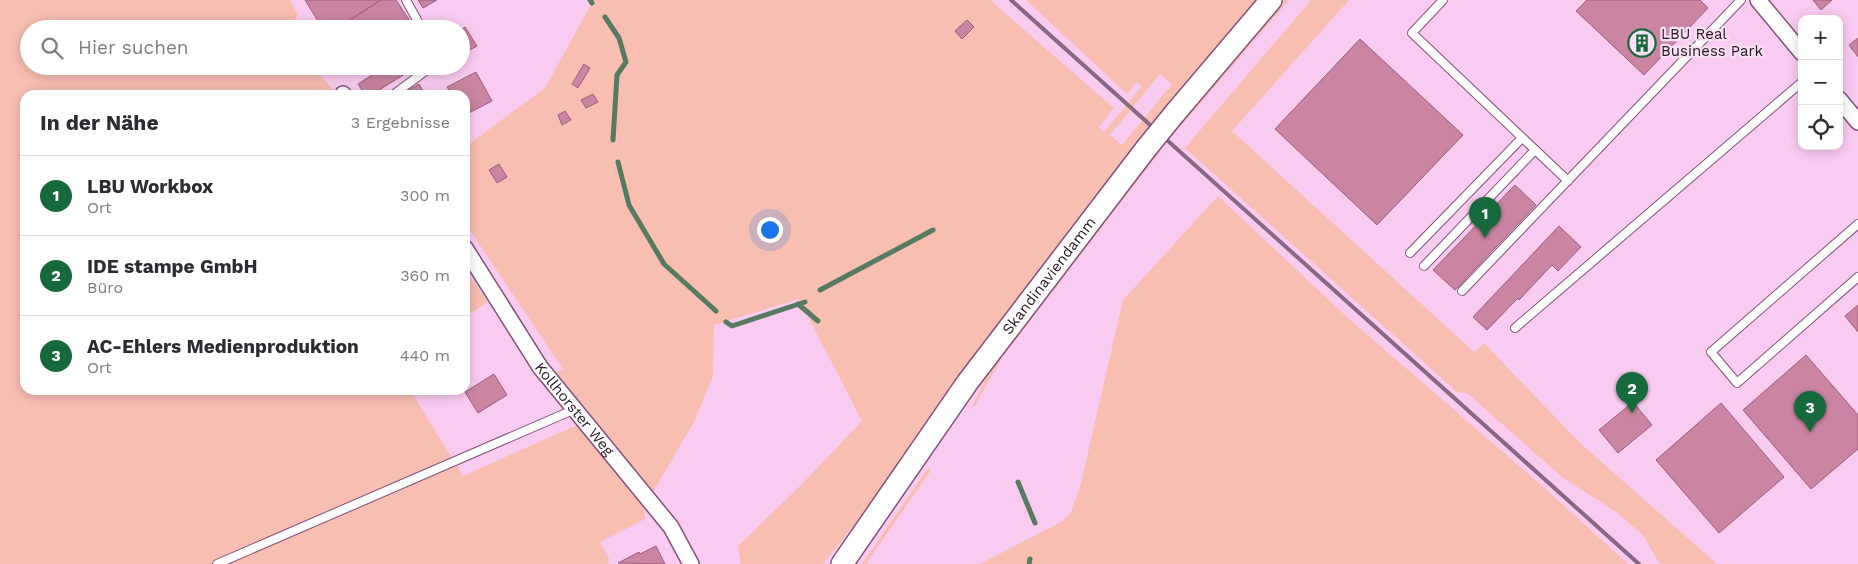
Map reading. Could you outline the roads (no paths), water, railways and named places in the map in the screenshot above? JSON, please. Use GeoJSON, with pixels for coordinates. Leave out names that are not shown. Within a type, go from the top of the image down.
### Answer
{"type":"FeatureCollection","features":[{"type":"Feature","properties":{"kind":"main road","name":"Skandinaviendamm"},"geometry":{"type":"LineString","coordinates":[[842,564],[972,375],[1145,150],[1271,0]]}},
{"type":"Feature","properties":{"kind":"street"},"geometry":{"type":"LineString","coordinates":[[1758,0],[1798,48]]}},
{"type":"Feature","properties":{"kind":"street"},"geometry":{"type":"LineString","coordinates":[[1843,104],[1858,122]]}},
{"type":"Feature","properties":{"kind":"street","name":"Kollhorster Weg"},"geometry":{"type":"LineString","coordinates":[[470,256],[540,367],[573,410],[671,527],[691,564]]}},
{"type":"Feature","properties":{"kind":"lane"},"geometry":{"type":"LineString","coordinates":[[406,0],[417,20]]}},
{"type":"Feature","properties":{"kind":"lane"},"geometry":{"type":"LineString","coordinates":[[1444,0],[1412,33],[1568,181]]}},
{"type":"Feature","properties":{"kind":"lane"},"geometry":{"type":"LineString","coordinates":[[1462,291],[1741,0]]}},
{"type":"Feature","properties":{"kind":"lane"},"geometry":{"type":"LineString","coordinates":[[400,90],[420,75]]}},
{"type":"Feature","properties":{"kind":"lane"},"geometry":{"type":"LineString","coordinates":[[1515,328],[1798,85]]}},
{"type":"Feature","properties":{"kind":"lane"},"geometry":{"type":"LineString","coordinates":[[1410,253],[1522,138]]}},
{"type":"Feature","properties":{"kind":"lane"},"geometry":{"type":"LineString","coordinates":[[1424,266],[1535,150]]}},
{"type":"Feature","properties":{"kind":"lane"},"geometry":{"type":"LineString","coordinates":[[1858,224],[1711,352],[1737,383],[1858,277]]}},
{"type":"Feature","properties":{"kind":"lane"},"geometry":{"type":"LineString","coordinates":[[216,564],[573,410]]}},
{"type":"Feature","properties":{"kind":"waterway"},"geometry":{"type":"LineString","coordinates":[[605,17],[619,38],[626,62],[617,75],[613,140]]}},
{"type":"Feature","properties":{"kind":"waterway"},"geometry":{"type":"LineString","coordinates":[[618,162],[629,205],[664,264],[716,311]]}},
{"type":"Feature","properties":{"kind":"waterway"},"geometry":{"type":"LineString","coordinates":[[820,290],[933,230]]}},
{"type":"Feature","properties":{"kind":"waterway"},"geometry":{"type":"LineString","coordinates":[[726,322],[732,326],[805,302]]}},
{"type":"Feature","properties":{"kind":"waterway"},"geometry":{"type":"LineString","coordinates":[[798,304],[818,321]]}},
{"type":"Feature","properties":{"kind":"waterway"},"geometry":{"type":"LineString","coordinates":[[1018,482],[1035,523]]}},
{"type":"Feature","properties":{"kind":"waterway"},"geometry":{"type":"LineString","coordinates":[[1029,564],[1030,559]]}},
{"type":"Feature","properties":{"kind":"railway"},"geometry":{"type":"LineString","coordinates":[[1011,0],[1639,564]]}},
{"type":"Feature","properties":{"kind":"place","name":"LBU Real Business Park"},"geometry":{"type":"Point","coordinates":[1642,43]}},
{"type":"Feature","properties":{"kind":"place","name":"LBU Workbox"},"geometry":{"type":"Point","coordinates":[1485,238]}},
{"type":"Feature","properties":{"kind":"place","name":"IDE stampe GmbH"},"geometry":{"type":"Point","coordinates":[1632,413]}},
{"type":"Feature","properties":{"kind":"place","name":"AC-Ehlers Medienproduktion"},"geometry":{"type":"Point","coordinates":[1810,432]}}]}
